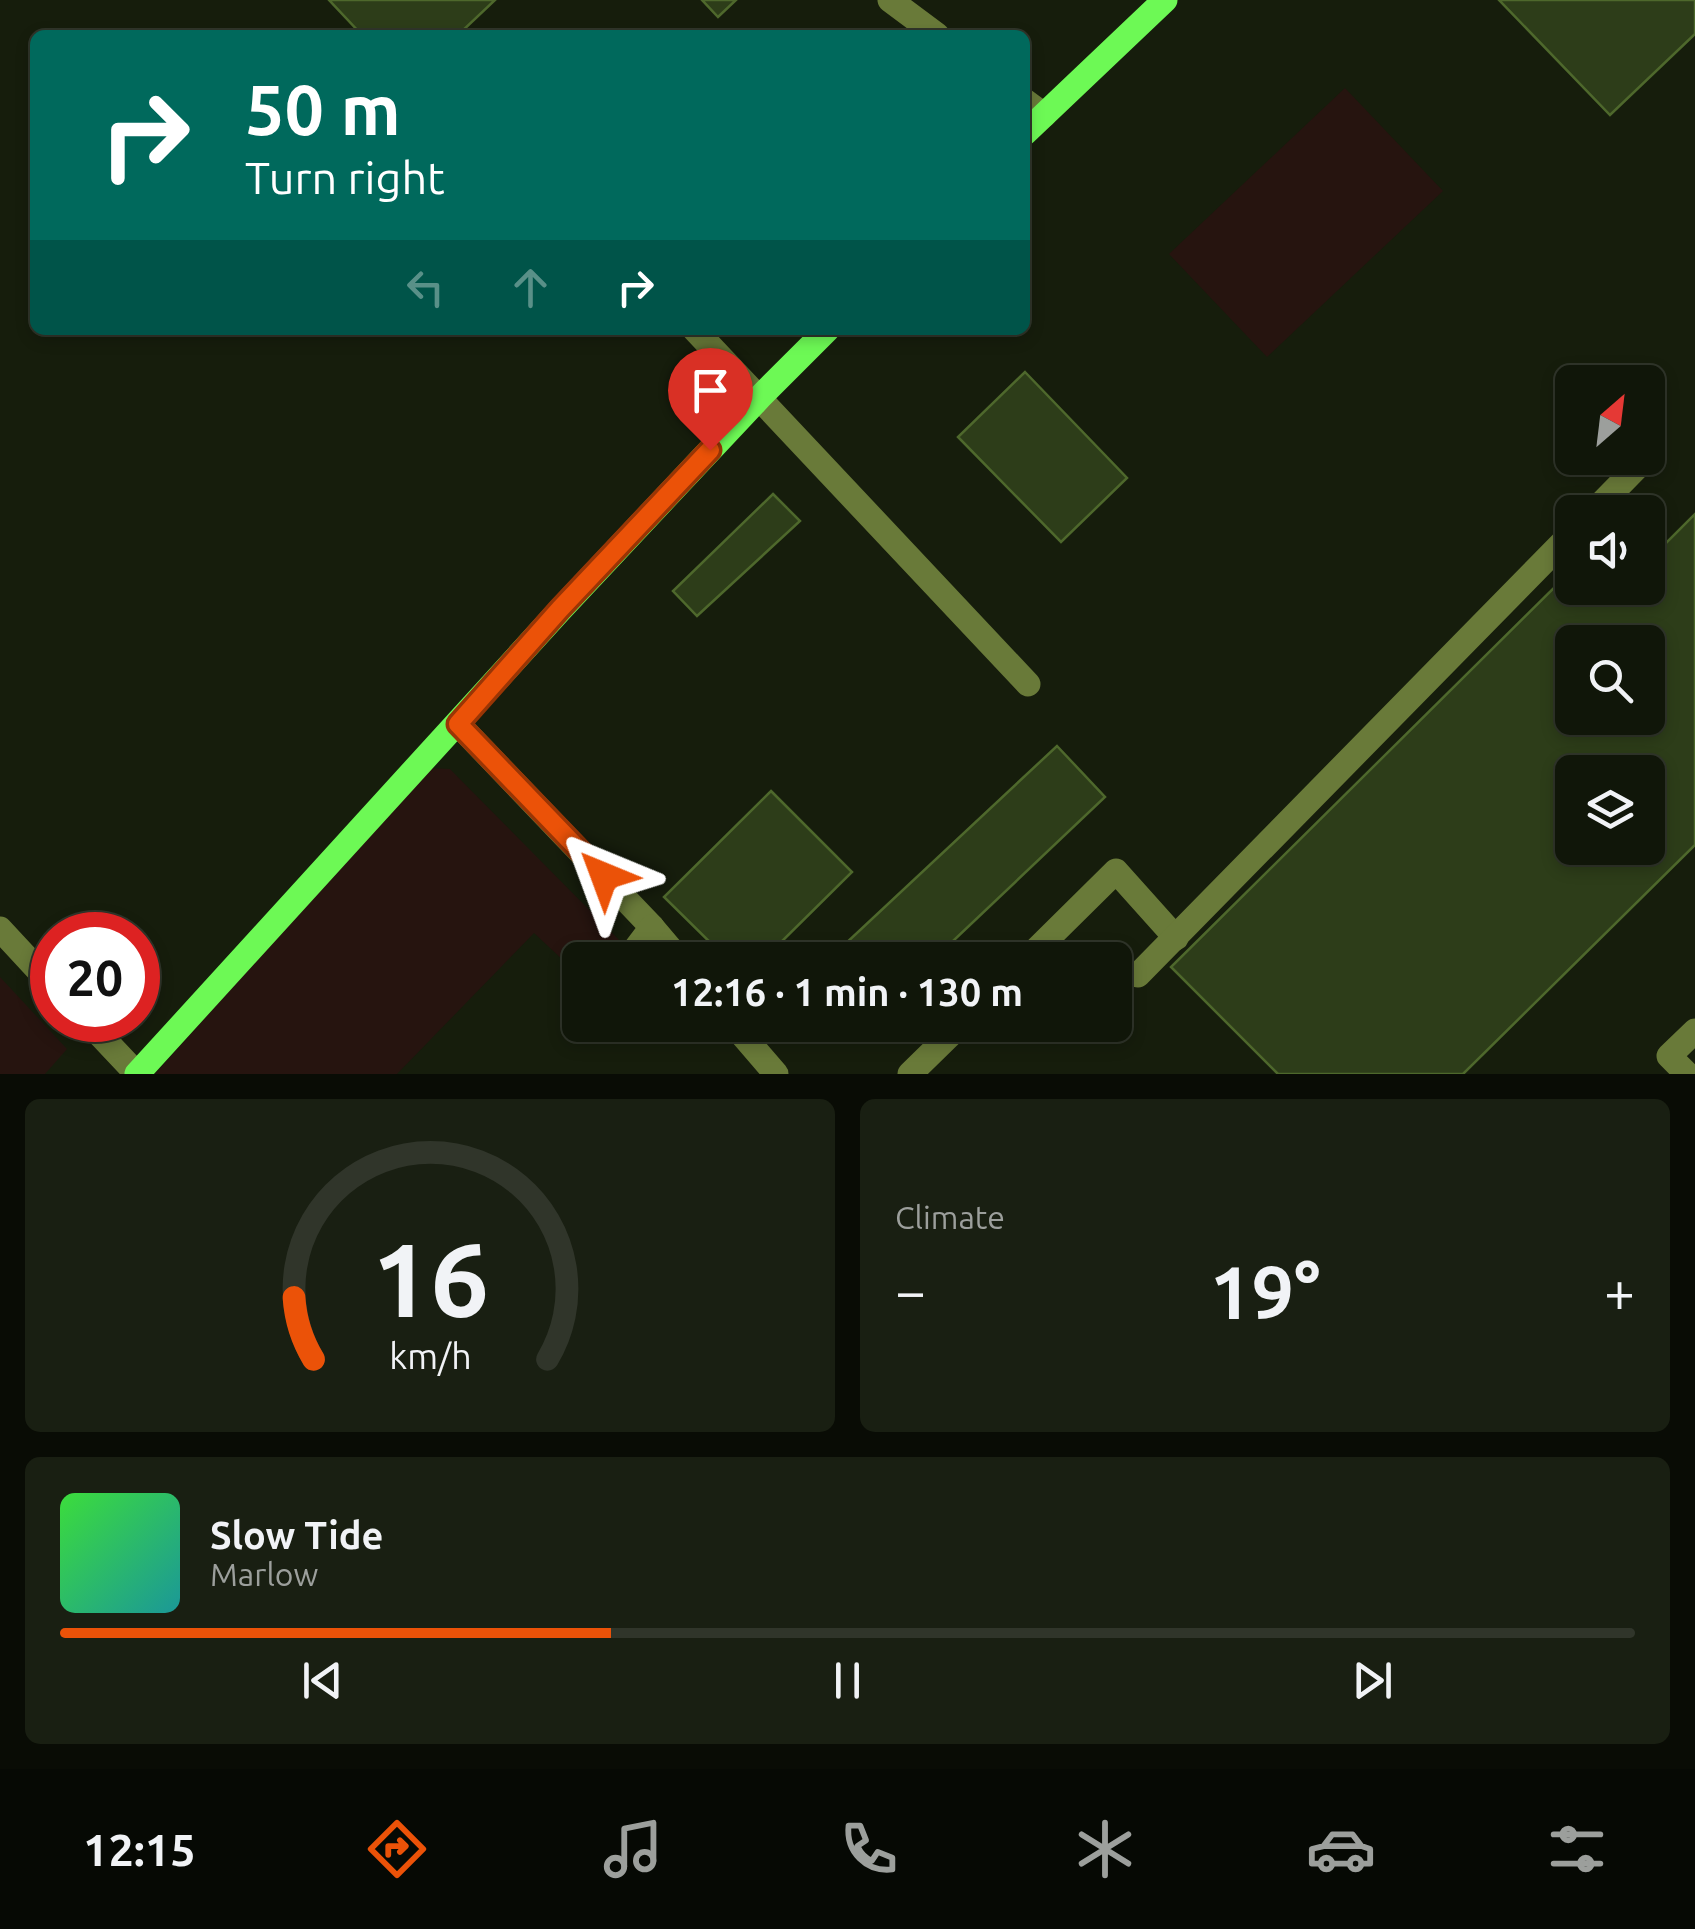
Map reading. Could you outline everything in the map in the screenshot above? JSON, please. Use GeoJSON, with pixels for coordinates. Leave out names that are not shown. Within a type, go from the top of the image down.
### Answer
{"type":"FeatureCollection","features":[{"type":"Feature","properties":{"kind":"main road"},"geometry":{"type":"LineString","coordinates":[[1034,108],[1164,0]]}},
{"type":"Feature","properties":{"kind":"main road"},"geometry":{"type":"LineString","coordinates":[[137,1074],[560,609],[822,335]]}},
{"type":"Feature","properties":{"kind":"street"},"geometry":{"type":"LineString","coordinates":[[890,0],[930,30]]}},
{"type":"Feature","properties":{"kind":"street"},"geometry":{"type":"LineString","coordinates":[[700,335],[1028,684]]}},
{"type":"Feature","properties":{"kind":"street"},"geometry":{"type":"LineString","coordinates":[[1609,495],[1628,475]]}},
{"type":"Feature","properties":{"kind":"street"},"geometry":{"type":"LineString","coordinates":[[1138,975],[1555,550]]}},
{"type":"Feature","properties":{"kind":"street"},"geometry":{"type":"LineString","coordinates":[[458,724],[665,942]]}},
{"type":"Feature","properties":{"kind":"street"},"geometry":{"type":"LineString","coordinates":[[1044,942],[1116,871],[1176,938]]}},
{"type":"Feature","properties":{"kind":"street"},"geometry":{"type":"LineString","coordinates":[[641,942],[652,927]]}},
{"type":"Feature","properties":{"kind":"street"},"geometry":{"type":"LineString","coordinates":[[0,930],[30,962]]}},
{"type":"Feature","properties":{"kind":"street"},"geometry":{"type":"LineString","coordinates":[[1687,1074],[1669,1056],[1695,1031]]}},
{"type":"Feature","properties":{"kind":"street"},"geometry":{"type":"LineString","coordinates":[[107,1042],[137,1074]]}},
{"type":"Feature","properties":{"kind":"street"},"geometry":{"type":"LineString","coordinates":[[749,1042],[776,1074]]}},
{"type":"Feature","properties":{"kind":"street"},"geometry":{"type":"LineString","coordinates":[[910,1074],[943,1042]]}},
{"type":"Feature","properties":{"kind":"shaded area"},"geometry":{"type":"Polygon","coordinates":[[[1345,88],[1443,191],[1267,357],[1169,254],[1345,88]]]}},
{"type":"Feature","properties":{"kind":"shaded area"},"geometry":{"type":"Polygon","coordinates":[[[428,768],[450,769],[621,942],[562,942],[562,959],[534,933],[397,1074],[155,1074],[428,768]]]}},
{"type":"Feature","properties":{"kind":"shaded area"},"geometry":{"type":"Polygon","coordinates":[[[0,977],[30,1009],[30,1042],[60,1042],[67,1049],[45,1074],[0,1074],[0,977]]]}},
{"type":"Feature","properties":{"kind":"building"},"geometry":{"type":"Polygon","coordinates":[[[329,0],[495,0],[463,30],[357,30],[329,0]]]}},
{"type":"Feature","properties":{"kind":"building"},"geometry":{"type":"Polygon","coordinates":[[[702,0],[736,0],[718,17],[702,0]]]}},
{"type":"Feature","properties":{"kind":"building"},"geometry":{"type":"Polygon","coordinates":[[[1499,0],[1695,0],[1695,34],[1610,115],[1499,0]]]}},
{"type":"Feature","properties":{"kind":"building"},"geometry":{"type":"Polygon","coordinates":[[[1025,372],[1127,478],[1061,542],[958,437],[1025,372]]]}},
{"type":"Feature","properties":{"kind":"building"},"geometry":{"type":"Polygon","coordinates":[[[773,494],[800,521],[697,616],[673,591],[773,494]]]}},
{"type":"Feature","properties":{"kind":"building"},"geometry":{"type":"Polygon","coordinates":[[[1695,514],[1695,845],[1463,1074],[1278,1074],[1171,967],[1555,587],[1555,605],[1665,605],[1665,544],[1695,514]]]}},
{"type":"Feature","properties":{"kind":"building"},"geometry":{"type":"Polygon","coordinates":[[[1057,746],[1105,797],[952,942],[847,942],[1057,746]]]}},
{"type":"Feature","properties":{"kind":"building"},"geometry":{"type":"Polygon","coordinates":[[[771,791],[852,872],[781,942],[710,942],[664,897],[771,791]]]}},
{"type":"Feature","properties":{"kind":"route"},"geometry":{"type":"LineString","coordinates":[[604,876],[458,724],[710,450]]}}]}
